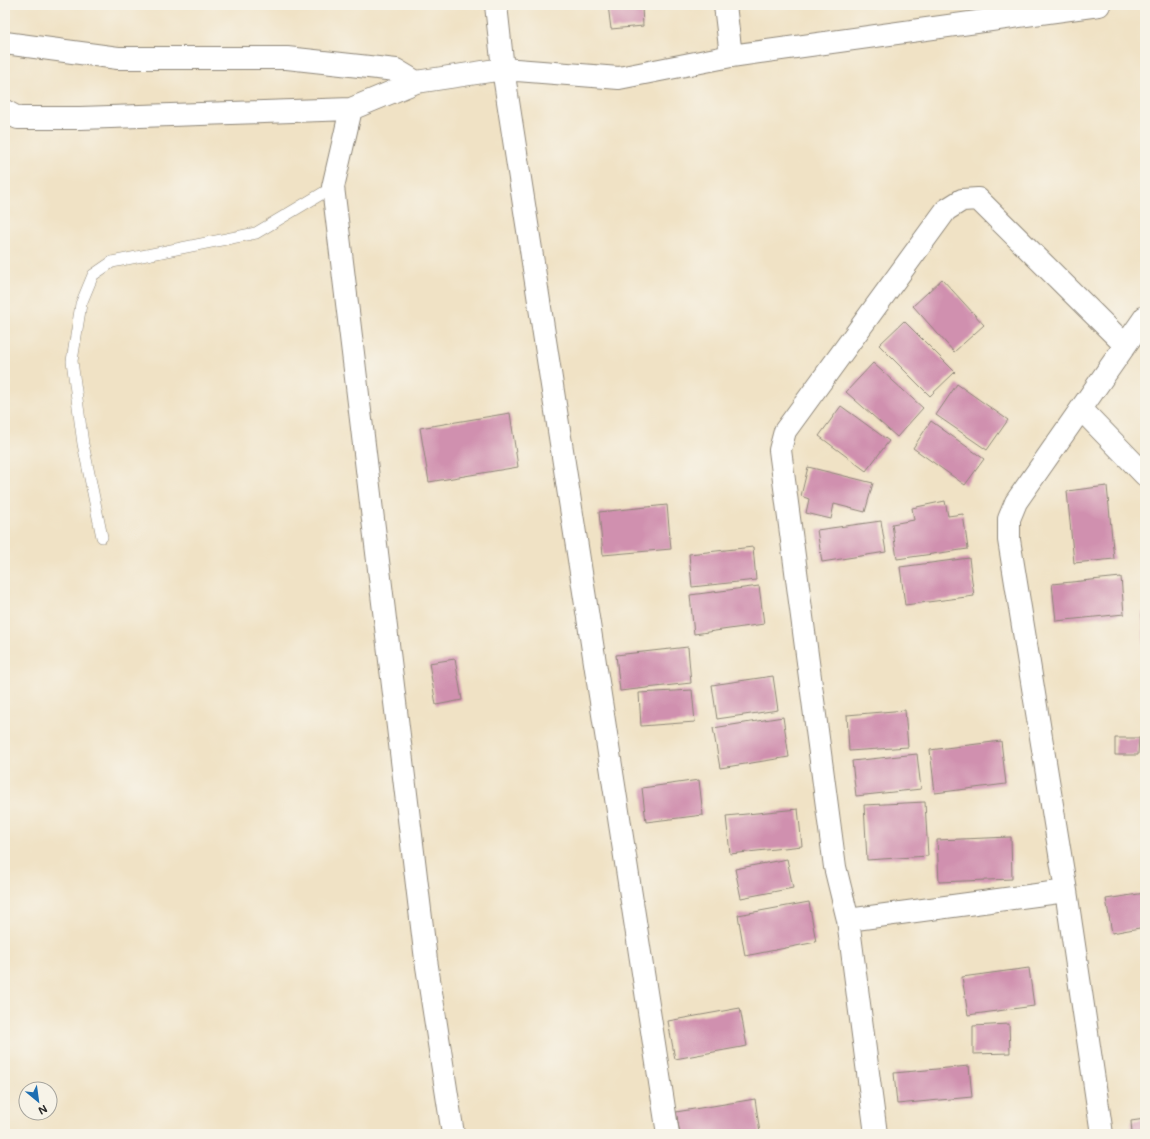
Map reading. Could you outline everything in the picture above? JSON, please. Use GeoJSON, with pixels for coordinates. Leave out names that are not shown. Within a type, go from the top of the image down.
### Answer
{"type":"FeatureCollection","features":[{"type":"Feature","properties":{"kind":"street"},"geometry":{"type":"LineString","coordinates":[[496,5],[503,68],[668,1134]]}},
{"type":"Feature","properties":{"kind":"street"},"geometry":{"type":"LineString","coordinates":[[725,5],[731,56]]}},
{"type":"Feature","properties":{"kind":"street"},"geometry":{"type":"LineString","coordinates":[[5,111],[18,118],[80,118],[351,109],[416,82],[503,68],[619,78],[968,13],[1099,5]]}},
{"type":"Feature","properties":{"kind":"street"},"geometry":{"type":"LineString","coordinates":[[5,43],[118,58],[287,58],[396,70],[416,82]]}},
{"type":"Feature","properties":{"kind":"street"},"geometry":{"type":"LineString","coordinates":[[351,109],[333,187],[426,960],[453,1134]]}},
{"type":"Feature","properties":{"kind":"street"},"geometry":{"type":"LineString","coordinates":[[876,1134],[848,920],[835,867],[781,458],[781,440],[785,431],[946,210],[962,200],[978,199],[1125,345]]}},
{"type":"Feature","properties":{"kind":"street"},"geometry":{"type":"LineString","coordinates":[[1102,1134],[1066,891],[1009,540],[1009,519],[1016,502],[1145,318]]}},
{"type":"Feature","properties":{"kind":"street"},"geometry":{"type":"LineString","coordinates":[[1081,409],[1145,475]]}},
{"type":"Feature","properties":{"kind":"street"},"geometry":{"type":"LineString","coordinates":[[848,920],[1066,891]]}},
{"type":"Feature","properties":{"kind":"lane"},"geometry":{"type":"LineString","coordinates":[[102,537],[83,444],[72,361],[81,304],[93,275],[112,262],[256,233],[333,187]]}},
{"type":"Feature","properties":{"kind":"building"},"geometry":{"type":"Polygon","coordinates":[[[608,5],[651,6],[642,7],[643,26],[611,29],[608,5]]]}},
{"type":"Feature","properties":{"kind":"building"},"geometry":{"type":"Polygon","coordinates":[[[942,279],[984,325],[954,352],[913,306],[942,279]]]}},
{"type":"Feature","properties":{"kind":"building"},"geometry":{"type":"Polygon","coordinates":[[[904,321],[955,372],[930,396],[879,345],[904,321]]]}},
{"type":"Feature","properties":{"kind":"building"},"geometry":{"type":"Polygon","coordinates":[[[873,363],[923,408],[897,437],[846,392],[873,363]]]}},
{"type":"Feature","properties":{"kind":"building"},"geometry":{"type":"Polygon","coordinates":[[[957,384],[1008,420],[987,450],[936,415],[957,384]]]}},
{"type":"Feature","properties":{"kind":"building"},"geometry":{"type":"Polygon","coordinates":[[[841,406],[889,441],[866,471],[819,436],[841,406]]]}},
{"type":"Feature","properties":{"kind":"building"},"geometry":{"type":"Polygon","coordinates":[[[510,413],[518,467],[429,482],[420,428],[510,413]]]}},
{"type":"Feature","properties":{"kind":"building"},"geometry":{"type":"Polygon","coordinates":[[[931,421],[984,459],[965,485],[913,448],[931,421]]]}},
{"type":"Feature","properties":{"kind":"building"},"geometry":{"type":"Polygon","coordinates":[[[808,467],[873,483],[865,512],[834,504],[831,519],[806,513],[809,499],[801,496],[808,467]]]}},
{"type":"Feature","properties":{"kind":"building"},"geometry":{"type":"Polygon","coordinates":[[[1107,486],[1114,559],[1074,563],[1067,491],[1107,486]]]}},
{"type":"Feature","properties":{"kind":"building"},"geometry":{"type":"Polygon","coordinates":[[[945,501],[948,516],[963,514],[968,549],[897,559],[892,524],[914,520],[912,508],[945,501]]]}},
{"type":"Feature","properties":{"kind":"building"},"geometry":{"type":"Polygon","coordinates":[[[667,505],[671,549],[603,555],[599,512],[667,505]]]}},
{"type":"Feature","properties":{"kind":"building"},"geometry":{"type":"Polygon","coordinates":[[[881,521],[886,552],[822,562],[817,530],[881,521]]]}},
{"type":"Feature","properties":{"kind":"building"},"geometry":{"type":"Polygon","coordinates":[[[753,547],[756,580],[692,587],[689,554],[753,547]]]}},
{"type":"Feature","properties":{"kind":"building"},"geometry":{"type":"Polygon","coordinates":[[[969,558],[974,596],[905,605],[900,567],[969,558]]]}},
{"type":"Feature","properties":{"kind":"building"},"geometry":{"type":"Polygon","coordinates":[[[1121,577],[1124,614],[1056,621],[1052,584],[1121,577]]]}},
{"type":"Feature","properties":{"kind":"building"},"geometry":{"type":"Polygon","coordinates":[[[759,586],[764,624],[694,634],[690,595],[759,586]]]}},
{"type":"Feature","properties":{"kind":"building"},"geometry":{"type":"Polygon","coordinates":[[[1142,612],[1145,612],[1145,649],[1144,649],[1142,612]]]}},
{"type":"Feature","properties":{"kind":"building"},"geometry":{"type":"Polygon","coordinates":[[[688,647],[691,683],[620,691],[616,655],[688,647]]]}},
{"type":"Feature","properties":{"kind":"building"},"geometry":{"type":"Polygon","coordinates":[[[455,659],[462,700],[436,705],[429,663],[455,659]]]}},
{"type":"Feature","properties":{"kind":"building"},"geometry":{"type":"Polygon","coordinates":[[[773,676],[778,710],[717,719],[712,685],[773,676]]]}},
{"type":"Feature","properties":{"kind":"building"},"geometry":{"type":"Polygon","coordinates":[[[692,690],[695,722],[641,726],[639,693],[692,690]]]}},
{"type":"Feature","properties":{"kind":"building"},"geometry":{"type":"Polygon","coordinates":[[[905,710],[908,747],[849,751],[847,715],[905,710]]]}},
{"type":"Feature","properties":{"kind":"building"},"geometry":{"type":"Polygon","coordinates":[[[783,717],[789,757],[720,768],[713,728],[783,717]]]}},
{"type":"Feature","properties":{"kind":"building"},"geometry":{"type":"Polygon","coordinates":[[[1115,738],[1139,738],[1138,755],[1115,755],[1115,738]]]}},
{"type":"Feature","properties":{"kind":"building"},"geometry":{"type":"Polygon","coordinates":[[[1001,741],[1006,784],[935,793],[930,750],[1001,741]]]}},
{"type":"Feature","properties":{"kind":"building"},"geometry":{"type":"Polygon","coordinates":[[[917,754],[921,789],[856,796],[852,761],[917,754]]]}},
{"type":"Feature","properties":{"kind":"building"},"geometry":{"type":"Polygon","coordinates":[[[699,780],[703,815],[646,822],[642,788],[699,780]]]}},
{"type":"Feature","properties":{"kind":"building"},"geometry":{"type":"Polygon","coordinates":[[[925,802],[928,856],[867,860],[864,805],[925,802]]]}},
{"type":"Feature","properties":{"kind":"building"},"geometry":{"type":"Polygon","coordinates":[[[798,809],[802,846],[730,854],[726,816],[798,809]]]}},
{"type":"Feature","properties":{"kind":"building"},"geometry":{"type":"Polygon","coordinates":[[[1011,837],[1012,879],[939,882],[937,840],[1011,837]]]}},
{"type":"Feature","properties":{"kind":"building"},"geometry":{"type":"Polygon","coordinates":[[[787,859],[793,888],[741,898],[735,869],[787,859]]]}},
{"type":"Feature","properties":{"kind":"building"},"geometry":{"type":"Polygon","coordinates":[[[1145,893],[1145,927],[1112,933],[1106,899],[1145,893]]]}},
{"type":"Feature","properties":{"kind":"building"},"geometry":{"type":"Polygon","coordinates":[[[809,902],[816,942],[745,956],[738,915],[809,902]]]}},
{"type":"Feature","properties":{"kind":"building"},"geometry":{"type":"Polygon","coordinates":[[[1029,968],[1034,1006],[968,1015],[962,977],[1029,968]]]}},
{"type":"Feature","properties":{"kind":"building"},"geometry":{"type":"Polygon","coordinates":[[[740,1008],[747,1046],[675,1059],[668,1021],[740,1008]]]}},
{"type":"Feature","properties":{"kind":"building"},"geometry":{"type":"Polygon","coordinates":[[[1009,1024],[1010,1053],[973,1054],[973,1026],[1009,1024]]]}},
{"type":"Feature","properties":{"kind":"building"},"geometry":{"type":"Polygon","coordinates":[[[969,1066],[972,1097],[897,1104],[894,1073],[969,1066]]]}},
{"type":"Feature","properties":{"kind":"building"},"geometry":{"type":"Polygon","coordinates":[[[755,1099],[760,1133],[680,1134],[676,1112],[755,1099]]]}},
{"type":"Feature","properties":{"kind":"building"},"geometry":{"type":"Polygon","coordinates":[[[1145,1119],[1145,1134],[1132,1134],[1131,1121],[1145,1119]]]}}]}
